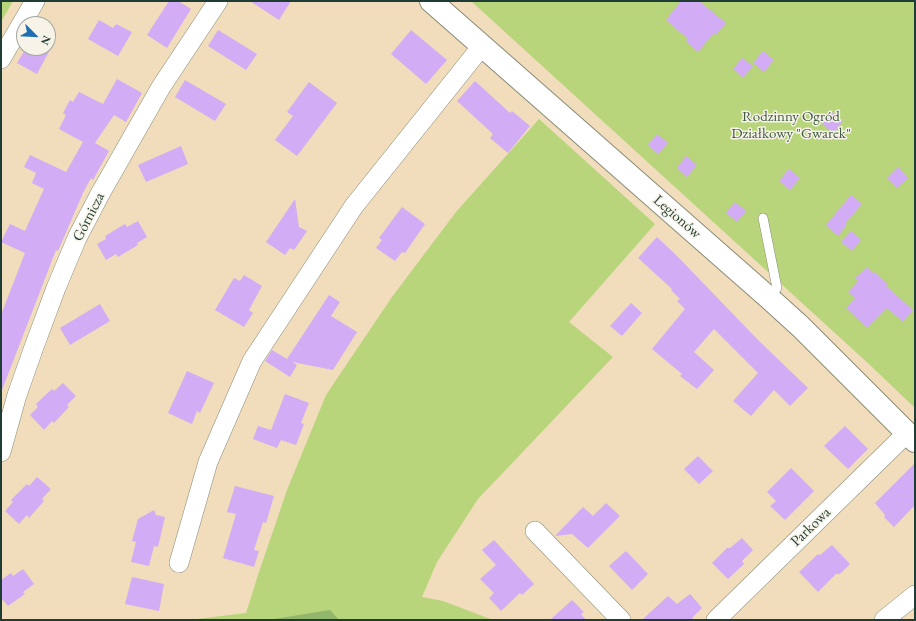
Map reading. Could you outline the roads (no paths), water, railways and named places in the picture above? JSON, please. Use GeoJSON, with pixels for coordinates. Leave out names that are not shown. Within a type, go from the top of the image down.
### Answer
{"type":"FeatureCollection","features":[{"type":"Feature","properties":{"kind":"street"},"geometry":{"type":"LineString","coordinates":[[1,60],[35,1]]}},
{"type":"Feature","properties":{"kind":"street","name":"Górnicza"},"geometry":{"type":"LineString","coordinates":[[1,452],[17,395],[34,347],[77,238],[161,86],[218,1]]}},
{"type":"Feature","properties":{"kind":"street","name":"Legionów"},"geometry":{"type":"LineString","coordinates":[[431,1],[769,298],[911,437]]}},
{"type":"Feature","properties":{"kind":"street"},"geometry":{"type":"LineString","coordinates":[[179,563],[208,462],[252,361],[354,206],[482,46]]}},
{"type":"Feature","properties":{"kind":"street","name":"Parkowa"},"geometry":{"type":"LineString","coordinates":[[716,620],[911,437]]}},
{"type":"Feature","properties":{"kind":"street"},"geometry":{"type":"LineString","coordinates":[[535,531],[621,620]]}},
{"type":"Feature","properties":{"kind":"street"},"geometry":{"type":"LineString","coordinates":[[889,618],[915,595]]}},
{"type":"Feature","properties":{"kind":"lane"},"geometry":{"type":"LineString","coordinates":[[763,218],[777,288],[769,298]]}},
{"type":"Feature","properties":{"kind":"park label","name":"Rodzinny Ogród Działkowy \"Gwarek\""},"geometry":{"type":"Point","coordinates":[791,126]}}]}
